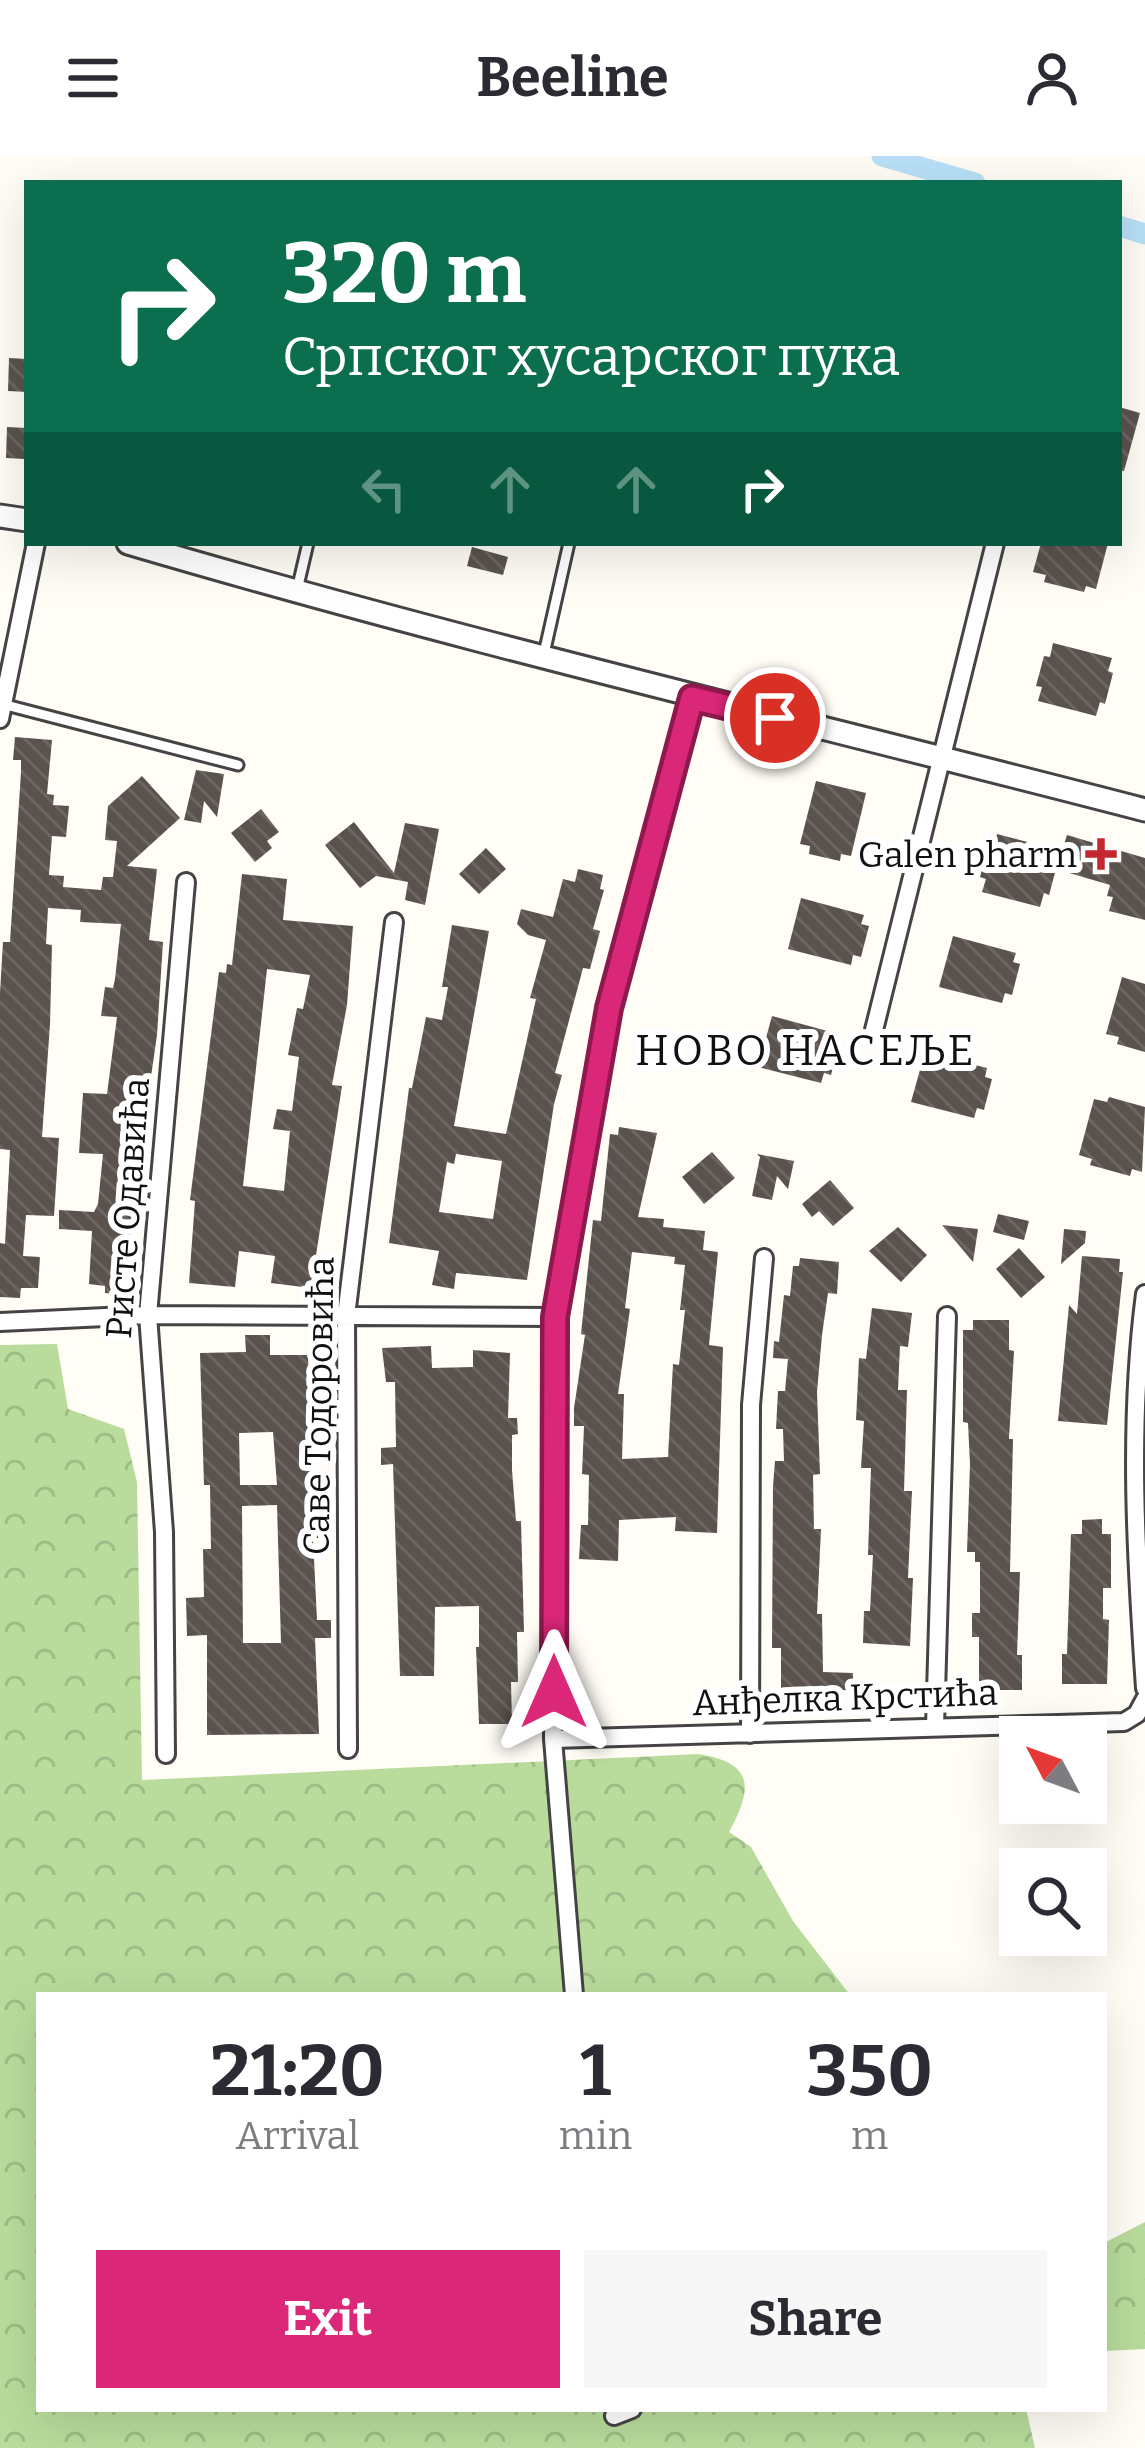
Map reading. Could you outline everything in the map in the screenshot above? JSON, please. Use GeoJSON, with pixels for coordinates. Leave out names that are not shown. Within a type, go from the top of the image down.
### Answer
{"type":"FeatureCollection","features":[{"type":"Feature","properties":{"kind":"street"},"geometry":{"type":"LineString","coordinates":[[1,712],[35,546]]}},
{"type":"Feature","properties":{"kind":"street"},"geometry":{"type":"LineString","coordinates":[[138,546],[692,698],[1145,810]]}},
{"type":"Feature","properties":{"kind":"street"},"geometry":{"type":"LineString","coordinates":[[874,1030],[994,546]]}},
{"type":"Feature","properties":{"kind":"street"},"geometry":{"type":"LineString","coordinates":[[574,1992],[554,1739],[555,1317],[609,1008],[692,698]]}},
{"type":"Feature","properties":{"kind":"street","name":"Ристе Одавића"},"geometry":{"type":"LineString","coordinates":[[166,1754],[164,1532],[148,1315],[186,882]]}},
{"type":"Feature","properties":{"kind":"street","name":"Саве Тодоровића"},"geometry":{"type":"LineString","coordinates":[[348,1749],[346,1316],[394,922]]}},
{"type":"Feature","properties":{"kind":"street"},"geometry":{"type":"LineString","coordinates":[[750,1734],[751,1405],[764,1258]]}},
{"type":"Feature","properties":{"kind":"street"},"geometry":{"type":"LineString","coordinates":[[1145,1294],[1136,1366],[1136,1566],[1145,1688]]}},
{"type":"Feature","properties":{"kind":"street"},"geometry":{"type":"LineString","coordinates":[[0,1322],[148,1315],[555,1317]]}},
{"type":"Feature","properties":{"kind":"street"},"geometry":{"type":"LineString","coordinates":[[935,1727],[947,1316]]}},
{"type":"Feature","properties":{"kind":"street","name":"Анђелка Крстића"},"geometry":{"type":"LineString","coordinates":[[554,1739],[1124,1722],[1141,1707]]}},
{"type":"Feature","properties":{"kind":"street"},"geometry":{"type":"LineString","coordinates":[[614,2416],[624,2412]]}},
{"type":"Feature","properties":{"kind":"lane"},"geometry":{"type":"LineString","coordinates":[[297,593],[307,546]]}},
{"type":"Feature","properties":{"kind":"lane"},"geometry":{"type":"LineString","coordinates":[[543,658],[568,546]]}},
{"type":"Feature","properties":{"kind":"lane"},"geometry":{"type":"LineString","coordinates":[[1,712],[238,765]]}},
{"type":"Feature","properties":{"kind":"green space"},"geometry":{"type":"Polygon","coordinates":[[[57,1344],[68,1409],[124,1429],[137,1482],[142,1780],[699,1754],[717,1758],[739,1771],[744,1780],[742,1802],[729,1832],[751,1847],[793,1921],[848,1992],[36,1992],[36,2412],[1027,2412],[1035,2448],[0,2448],[0,1345],[57,1344]]]}},
{"type":"Feature","properties":{"kind":"green space"},"geometry":{"type":"Polygon","coordinates":[[[1145,2222],[1145,2349],[1107,2351],[1107,2241],[1145,2222]]]}},
{"type":"Feature","properties":{"kind":"building"},"geometry":{"type":"Polygon","coordinates":[[[9,358],[24,359],[24,392],[8,391],[9,358]]]}},
{"type":"Feature","properties":{"kind":"building"},"geometry":{"type":"Polygon","coordinates":[[[1122,408],[1140,413],[1122,471],[1122,408]]]}},
{"type":"Feature","properties":{"kind":"building"},"geometry":{"type":"Polygon","coordinates":[[[7,427],[24,428],[24,459],[6,458],[7,427]]]}},
{"type":"Feature","properties":{"kind":"building"},"geometry":{"type":"Polygon","coordinates":[[[1040,546],[1107,546],[1096,589],[1086,586],[1084,592],[1044,582],[1046,575],[1033,572],[1040,546]]]}},
{"type":"Feature","properties":{"kind":"building"},"geometry":{"type":"Polygon","coordinates":[[[472,547],[508,557],[503,575],[467,566],[472,547]]]}},
{"type":"Feature","properties":{"kind":"building"},"geometry":{"type":"Polygon","coordinates":[[[1053,643],[1112,658],[1105,704],[1100,702],[1096,716],[1038,701],[1042,687],[1036,686],[1053,643]]]}},
{"type":"Feature","properties":{"kind":"building"},"geometry":{"type":"Polygon","coordinates":[[[15,737],[52,740],[47,794],[54,795],[53,805],[69,806],[66,837],[52,836],[49,875],[64,876],[63,887],[101,890],[103,877],[113,877],[117,841],[105,840],[108,806],[142,776],[180,818],[127,866],[157,869],[149,940],[163,942],[157,1035],[125,1295],[105,1293],[105,1286],[89,1284],[92,1231],[59,1229],[59,1210],[94,1212],[98,1204],[103,1154],[79,1153],[83,1093],[107,1094],[117,1017],[101,1016],[105,987],[113,988],[115,979],[121,924],[80,922],[81,910],[48,908],[50,1024],[42,1137],[59,1138],[54,1216],[26,1215],[23,1256],[40,1257],[38,1288],[21,1288],[20,1298],[0,1297],[0,1243],[5,1244],[10,1150],[0,1149],[0,993],[3,942],[10,942],[21,772],[21,760],[13,760],[15,737]]]}},
{"type":"Feature","properties":{"kind":"building"},"geometry":{"type":"Polygon","coordinates":[[[196,770],[224,774],[217,817],[204,801],[201,823],[184,820],[196,770]]]}},
{"type":"Feature","properties":{"kind":"building"},"geometry":{"type":"Polygon","coordinates":[[[816,781],[866,793],[851,856],[841,854],[840,861],[809,854],[810,846],[800,844],[816,781]]]}},
{"type":"Feature","properties":{"kind":"building"},"geometry":{"type":"Polygon","coordinates":[[[261,809],[279,832],[267,841],[272,848],[255,862],[231,833],[261,809]]]}},
{"type":"Feature","properties":{"kind":"building"},"geometry":{"type":"Polygon","coordinates":[[[354,822],[394,873],[405,823],[439,829],[425,905],[405,900],[408,882],[376,876],[360,888],[325,845],[354,822]]]}},
{"type":"Feature","properties":{"kind":"building"},"geometry":{"type":"Polygon","coordinates":[[[997,834],[1062,851],[1067,835],[1145,858],[1145,920],[1109,911],[1110,885],[1056,869],[1049,895],[1044,893],[1040,907],[982,892],[986,879],[980,877],[997,834]]]}},
{"type":"Feature","properties":{"kind":"building"},"geometry":{"type":"Polygon","coordinates":[[[486,848],[506,869],[479,894],[459,874],[486,848]]]}},
{"type":"Feature","properties":{"kind":"building"},"geometry":{"type":"Polygon","coordinates":[[[578,869],[603,875],[600,889],[604,890],[593,929],[600,931],[590,969],[583,968],[555,1073],[562,1075],[527,1280],[456,1273],[454,1289],[432,1285],[439,1251],[389,1243],[409,1088],[426,1017],[442,1020],[452,925],[489,931],[454,1126],[506,1134],[536,999],[530,998],[546,940],[528,935],[517,924],[521,909],[553,917],[563,879],[575,882],[578,869]],[[456,1154],[454,1164],[447,1162],[439,1212],[493,1219],[502,1161],[456,1154]]]}},
{"type":"Feature","properties":{"kind":"building"},"geometry":{"type":"Polygon","coordinates":[[[242,874],[287,879],[283,920],[353,926],[347,1005],[332,1085],[342,1086],[311,1288],[271,1283],[275,1256],[239,1251],[235,1287],[189,1283],[195,1201],[190,1200],[219,972],[226,973],[227,964],[232,965],[242,874]],[[267,969],[243,1186],[284,1191],[290,1131],[273,1129],[277,1109],[292,1111],[299,1057],[288,1055],[297,1008],[303,1009],[310,975],[267,969]]]}},
{"type":"Feature","properties":{"kind":"building"},"geometry":{"type":"Polygon","coordinates":[[[801,898],[864,915],[861,924],[869,926],[861,957],[853,955],[851,965],[788,949],[801,898]]]}},
{"type":"Feature","properties":{"kind":"building"},"geometry":{"type":"Polygon","coordinates":[[[953,936],[1016,953],[1013,962],[1020,964],[1012,995],[1005,993],[1002,1003],[939,987],[953,936]]]}},
{"type":"Feature","properties":{"kind":"building"},"geometry":{"type":"Polygon","coordinates":[[[1122,977],[1145,984],[1145,1052],[1117,1044],[1119,1037],[1106,1034],[1122,977]]]}},
{"type":"Feature","properties":{"kind":"building"},"geometry":{"type":"Polygon","coordinates":[[[772,1016],[835,1033],[832,1042],[839,1044],[831,1075],[824,1073],[821,1083],[758,1067],[772,1016]]]}},
{"type":"Feature","properties":{"kind":"building"},"geometry":{"type":"Polygon","coordinates":[[[925,1052],[987,1068],[985,1077],[992,1079],[984,1110],[977,1108],[974,1118],[911,1102],[925,1052]]]}},
{"type":"Feature","properties":{"kind":"building"},"geometry":{"type":"Polygon","coordinates":[[[1109,1097],[1145,1107],[1142,1172],[1132,1169],[1130,1176],[1090,1165],[1092,1159],[1079,1155],[1094,1099],[1107,1102],[1109,1097]]]}},
{"type":"Feature","properties":{"kind":"building"},"geometry":{"type":"Polygon","coordinates":[[[619,1127],[657,1133],[638,1217],[664,1219],[663,1227],[705,1231],[703,1250],[718,1252],[709,1345],[723,1347],[717,1533],[675,1531],[676,1517],[619,1520],[618,1561],[579,1559],[581,1525],[588,1525],[589,1475],[582,1474],[584,1426],[574,1426],[574,1408],[585,1335],[581,1334],[593,1220],[601,1221],[610,1134],[618,1135],[619,1127]],[[632,1252],[625,1308],[630,1309],[618,1394],[624,1394],[622,1459],[668,1457],[673,1364],[679,1365],[685,1310],[680,1310],[685,1265],[674,1264],[675,1257],[632,1252]]]}},
{"type":"Feature","properties":{"kind":"building"},"geometry":{"type":"Polygon","coordinates":[[[712,1152],[735,1178],[704,1204],[682,1177],[712,1152]]]}},
{"type":"Feature","properties":{"kind":"building"},"geometry":{"type":"Polygon","coordinates":[[[757,1154],[794,1161],[788,1189],[777,1176],[772,1200],[752,1196],[757,1154]]]}},
{"type":"Feature","properties":{"kind":"building"},"geometry":{"type":"Polygon","coordinates":[[[830,1180],[854,1208],[833,1226],[819,1211],[812,1217],[802,1204],[830,1180]]]}},
{"type":"Feature","properties":{"kind":"building"},"geometry":{"type":"Polygon","coordinates":[[[998,1214],[1029,1221],[1024,1240],[993,1232],[998,1214]]]}},
{"type":"Feature","properties":{"kind":"building"},"geometry":{"type":"Polygon","coordinates":[[[942,1225],[978,1229],[973,1262],[942,1225]]]}},
{"type":"Feature","properties":{"kind":"building"},"geometry":{"type":"Polygon","coordinates":[[[898,1227],[927,1255],[901,1282],[869,1251],[898,1227]]]}},
{"type":"Feature","properties":{"kind":"building"},"geometry":{"type":"Polygon","coordinates":[[[1064,1229],[1086,1231],[1085,1243],[1061,1264],[1064,1229]]]}},
{"type":"Feature","properties":{"kind":"building"},"geometry":{"type":"Polygon","coordinates":[[[1019,1248],[1045,1277],[1021,1298],[996,1269],[1019,1248]]]}},
{"type":"Feature","properties":{"kind":"building"},"geometry":{"type":"Polygon","coordinates":[[[1082,1256],[1120,1259],[1119,1272],[1123,1272],[1107,1425],[1058,1421],[1069,1305],[1077,1314],[1082,1256]]]}},
{"type":"Feature","properties":{"kind":"building"},"geometry":{"type":"Polygon","coordinates":[[[800,1258],[839,1262],[837,1294],[828,1293],[822,1335],[817,1392],[820,1474],[813,1475],[814,1529],[821,1529],[817,1614],[822,1614],[823,1672],[853,1673],[853,1690],[781,1691],[781,1648],[772,1648],[773,1486],[775,1461],[784,1461],[783,1429],[776,1429],[778,1391],[785,1391],[788,1359],[773,1358],[774,1341],[779,1342],[784,1295],[790,1296],[793,1266],[799,1266],[800,1258]]]}},
{"type":"Feature","properties":{"kind":"building"},"geometry":{"type":"Polygon","coordinates":[[[872,1308],[912,1313],[908,1347],[900,1346],[898,1390],[907,1390],[904,1491],[912,1491],[910,1646],[863,1643],[873,1555],[868,1555],[871,1468],[861,1468],[864,1421],[856,1420],[859,1358],[866,1359],[872,1308]]]}},
{"type":"Feature","properties":{"kind":"building"},"geometry":{"type":"Polygon","coordinates":[[[973,1320],[1009,1320],[1009,1350],[1014,1351],[1010,1572],[1020,1572],[1017,1655],[1022,1655],[1022,1690],[979,1690],[979,1637],[972,1637],[972,1613],[980,1613],[980,1562],[975,1562],[975,1552],[967,1552],[970,1464],[968,1423],[963,1422],[963,1330],[973,1330],[973,1320]]]}},
{"type":"Feature","properties":{"kind":"building"},"geometry":{"type":"Polygon","coordinates":[[[245,1335],[270,1335],[270,1355],[308,1355],[310,1420],[328,1420],[328,1439],[312,1439],[315,1521],[330,1521],[330,1538],[313,1538],[317,1620],[331,1620],[331,1638],[315,1638],[319,1734],[207,1735],[207,1635],[187,1636],[186,1598],[204,1597],[203,1549],[211,1549],[200,1353],[246,1352],[245,1335]],[[273,1432],[239,1433],[240,1485],[277,1485],[273,1432]],[[277,1505],[242,1506],[243,1643],[281,1643],[277,1505]]]}},
{"type":"Feature","properties":{"kind":"building"},"geometry":{"type":"Polygon","coordinates":[[[431,1346],[432,1368],[473,1367],[473,1350],[510,1353],[508,1418],[517,1418],[512,1470],[516,1521],[521,1521],[524,1632],[517,1632],[518,1682],[511,1682],[512,1724],[479,1724],[479,1606],[435,1607],[434,1676],[400,1676],[393,1464],[381,1465],[381,1448],[396,1447],[395,1382],[386,1382],[382,1348],[431,1346]]]}},
{"type":"Feature","properties":{"kind":"building"},"geometry":{"type":"Polygon","coordinates":[[[1102,1519],[1102,1534],[1111,1534],[1111,1588],[1103,1588],[1103,1619],[1109,1620],[1107,1684],[1062,1684],[1071,1534],[1082,1534],[1082,1520],[1102,1519]]]}},
{"type":"Feature","properties":{"kind":"waterway"},"geometry":{"type":"LineString","coordinates":[[882,156],[965,180]]}},
{"type":"Feature","properties":{"kind":"waterway"},"geometry":{"type":"LineString","coordinates":[[1122,227],[1145,234]]}},
{"type":"Feature","properties":{"kind":"place","name":"Galen pharm"},"geometry":{"type":"Point","coordinates":[1101,854]}},
{"type":"Feature","properties":{"kind":"district","name":"НОВО НАСЕЉЕ"},"geometry":{"type":"Point","coordinates":[806,1050]}},
{"type":"Feature","properties":{"kind":"route"},"geometry":{"type":"LineString","coordinates":[[554,1692],[555,1317],[609,1008],[692,698],[775,718]]}}]}
